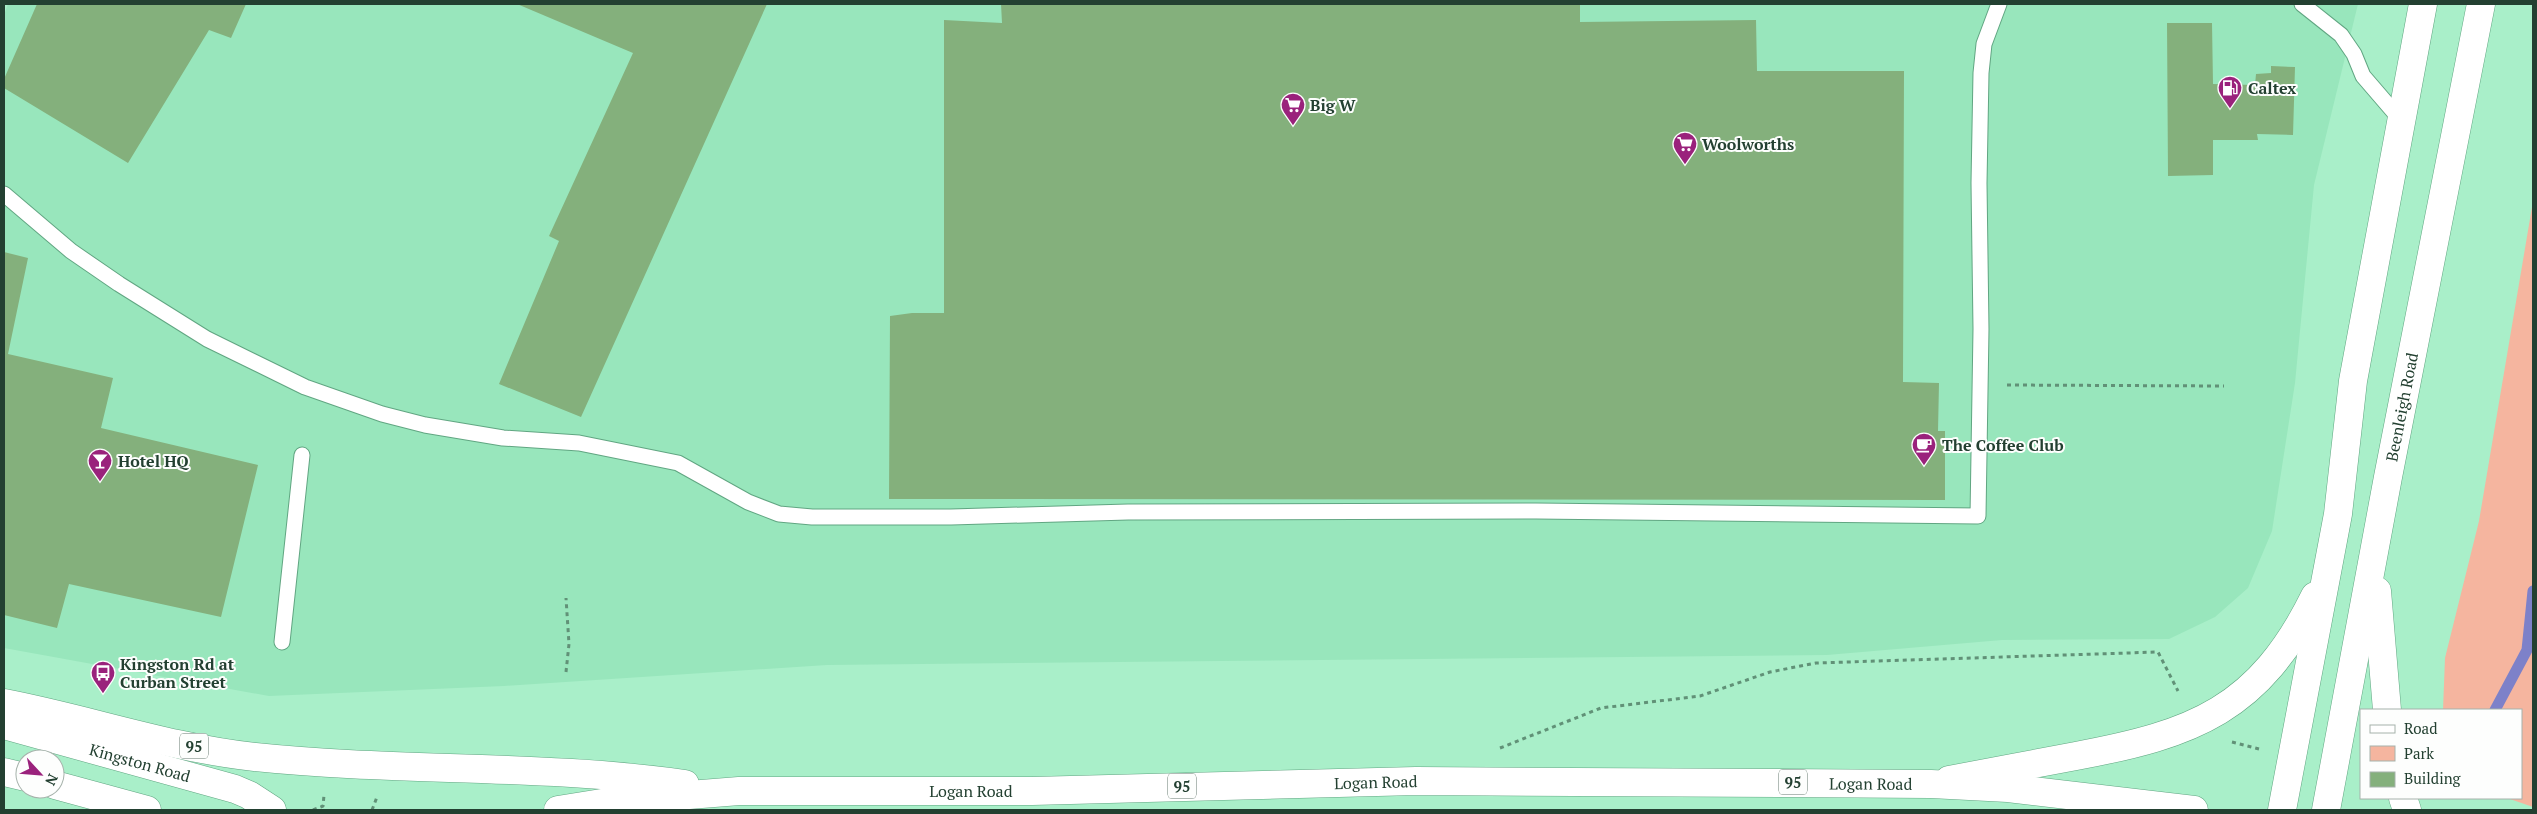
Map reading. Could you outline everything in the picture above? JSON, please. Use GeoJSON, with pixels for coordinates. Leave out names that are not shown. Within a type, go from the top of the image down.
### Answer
{"type":"FeatureCollection","features":[{"type":"Feature","properties":{"kind":"main road"},"geometry":{"type":"LineString","coordinates":[[2282,810],[2338,514],[2353,381],[2400,119],[2423,4]]}},
{"type":"Feature","properties":{"kind":"main road","name":"Beenleigh Road"},"geometry":{"type":"LineString","coordinates":[[2326,810],[2375,547],[2481,4]]}},
{"type":"Feature","properties":{"kind":"main road"},"geometry":{"type":"LineString","coordinates":[[2375,547],[2381,666],[2386,709]]}},
{"type":"Feature","properties":{"kind":"main road"},"geometry":{"type":"LineString","coordinates":[[1931,784],[2126,747],[2200,722],[2220,711],[2254,684],[2285,649],[2305,616],[2328,568]]}},
{"type":"Feature","properties":{"kind":"main road","name":"95"},"geometry":{"type":"LineString","coordinates":[[4,703],[149,738],[252,756],[388,767],[611,775],[739,791]]}},
{"type":"Feature","properties":{"kind":"main road","name":"Kingston Road"},"geometry":{"type":"LineString","coordinates":[[4,725],[235,789],[249,795],[272,810]]}},
{"type":"Feature","properties":{"kind":"main road","name":"Logan Road"},"geometry":{"type":"LineString","coordinates":[[558,810],[614,801],[739,791],[1032,790],[1406,781],[1931,784],[2008,788],[2194,810]]}},
{"type":"Feature","properties":{"kind":"main road"},"geometry":{"type":"LineString","coordinates":[[77,796],[147,810]]}},
{"type":"Feature","properties":{"kind":"lane"},"geometry":{"type":"LineString","coordinates":[[4,194],[71,251],[119,284],[208,340],[305,388],[382,414],[425,425],[503,438],[579,443],[678,463],[748,502],[779,514],[812,517],[932,517],[1128,512],[1546,511],[1978,516],[1981,329],[1979,183],[1981,73],[1984,44],[2000,4]]}},
{"type":"Feature","properties":{"kind":"lane"},"geometry":{"type":"LineString","coordinates":[[2302,4],[2341,35],[2354,54],[2363,76],[2400,119]]}},
{"type":"Feature","properties":{"kind":"lane"},"geometry":{"type":"LineString","coordinates":[[282,642],[302,455]]}},
{"type":"Feature","properties":{"kind":"path"},"geometry":{"type":"LineString","coordinates":[[2005,385],[2224,386]]}},
{"type":"Feature","properties":{"kind":"path"},"geometry":{"type":"LineString","coordinates":[[566,598],[569,644],[566,672]]}},
{"type":"Feature","properties":{"kind":"path"},"geometry":{"type":"LineString","coordinates":[[1498,748],[1601,708],[1700,696],[1770,672],[1816,664],[2158,652],[2178,691]]}},
{"type":"Feature","properties":{"kind":"path"},"geometry":{"type":"LineString","coordinates":[[2228,741],[2264,750]]}},
{"type":"Feature","properties":{"kind":"path"},"geometry":{"type":"LineString","coordinates":[[313,810],[323,806],[324,792]]}},
{"type":"Feature","properties":{"kind":"path"},"geometry":{"type":"LineString","coordinates":[[372,810],[375,802]]}},
{"type":"Feature","properties":{"kind":"shaded area"},"geometry":{"type":"Polygon","coordinates":[[[8,4],[2358,4],[2314,185],[2295,383],[2272,531],[2248,588],[2215,617],[2169,639],[2002,640],[1827,655],[827,665],[504,686],[269,696],[4,648],[4,15],[8,4]]]}},
{"type":"Feature","properties":{"kind":"green space"},"geometry":{"type":"Polygon","coordinates":[[[2533,201],[2533,807],[2510,799],[2522,799],[2522,709],[2443,709],[2445,658],[2479,521],[2533,201]]]}},
{"type":"Feature","properties":{"kind":"building"},"geometry":{"type":"Polygon","coordinates":[[[37,4],[246,4],[231,38],[209,30],[128,163],[4,88],[4,79],[37,4]]]}},
{"type":"Feature","properties":{"kind":"building"},"geometry":{"type":"Polygon","coordinates":[[[517,4],[767,4],[581,417],[499,384],[559,241],[549,236],[633,53],[517,4]]]}},
{"type":"Feature","properties":{"kind":"building"},"geometry":{"type":"Polygon","coordinates":[[[1001,4],[1580,4],[1580,22],[1756,20],[1757,71],[1904,71],[1903,382],[1939,383],[1938,431],[1945,431],[1945,500],[889,499],[890,316],[912,313],[944,313],[944,20],[1002,23],[1001,4]]]}},
{"type":"Feature","properties":{"kind":"building","name":"Caltex"},"geometry":{"type":"Polygon","coordinates":[[[2167,23],[2212,23],[2213,84],[2255,85],[2256,74],[2271,73],[2271,66],[2295,67],[2293,135],[2257,134],[2258,140],[2213,140],[2213,175],[2168,176],[2167,23]]]}},
{"type":"Feature","properties":{"kind":"building"},"geometry":{"type":"Polygon","coordinates":[[[4,252],[28,258],[8,354],[113,378],[101,428],[258,465],[221,617],[69,584],[57,628],[4,615],[4,252]]]}},
{"type":"Feature","properties":{"kind":"waterway"},"geometry":{"type":"LineString","coordinates":[[2496,709],[2527,650],[2533,591]]}},
{"type":"Feature","properties":{"kind":"place","name":"Caltex"},"geometry":{"type":"Point","coordinates":[2230,109]}},
{"type":"Feature","properties":{"kind":"place","name":"Big W"},"geometry":{"type":"Point","coordinates":[1293,126]}},
{"type":"Feature","properties":{"kind":"place","name":"Woolworths"},"geometry":{"type":"Point","coordinates":[1685,165]}},
{"type":"Feature","properties":{"kind":"place","name":"The Coffee Club"},"geometry":{"type":"Point","coordinates":[1924,466]}},
{"type":"Feature","properties":{"kind":"place","name":"Hotel HQ"},"geometry":{"type":"Point","coordinates":[100,482]}},
{"type":"Feature","properties":{"kind":"place","name":"Kingston Rd at Curban Street"},"geometry":{"type":"Point","coordinates":[103,694]}}]}
